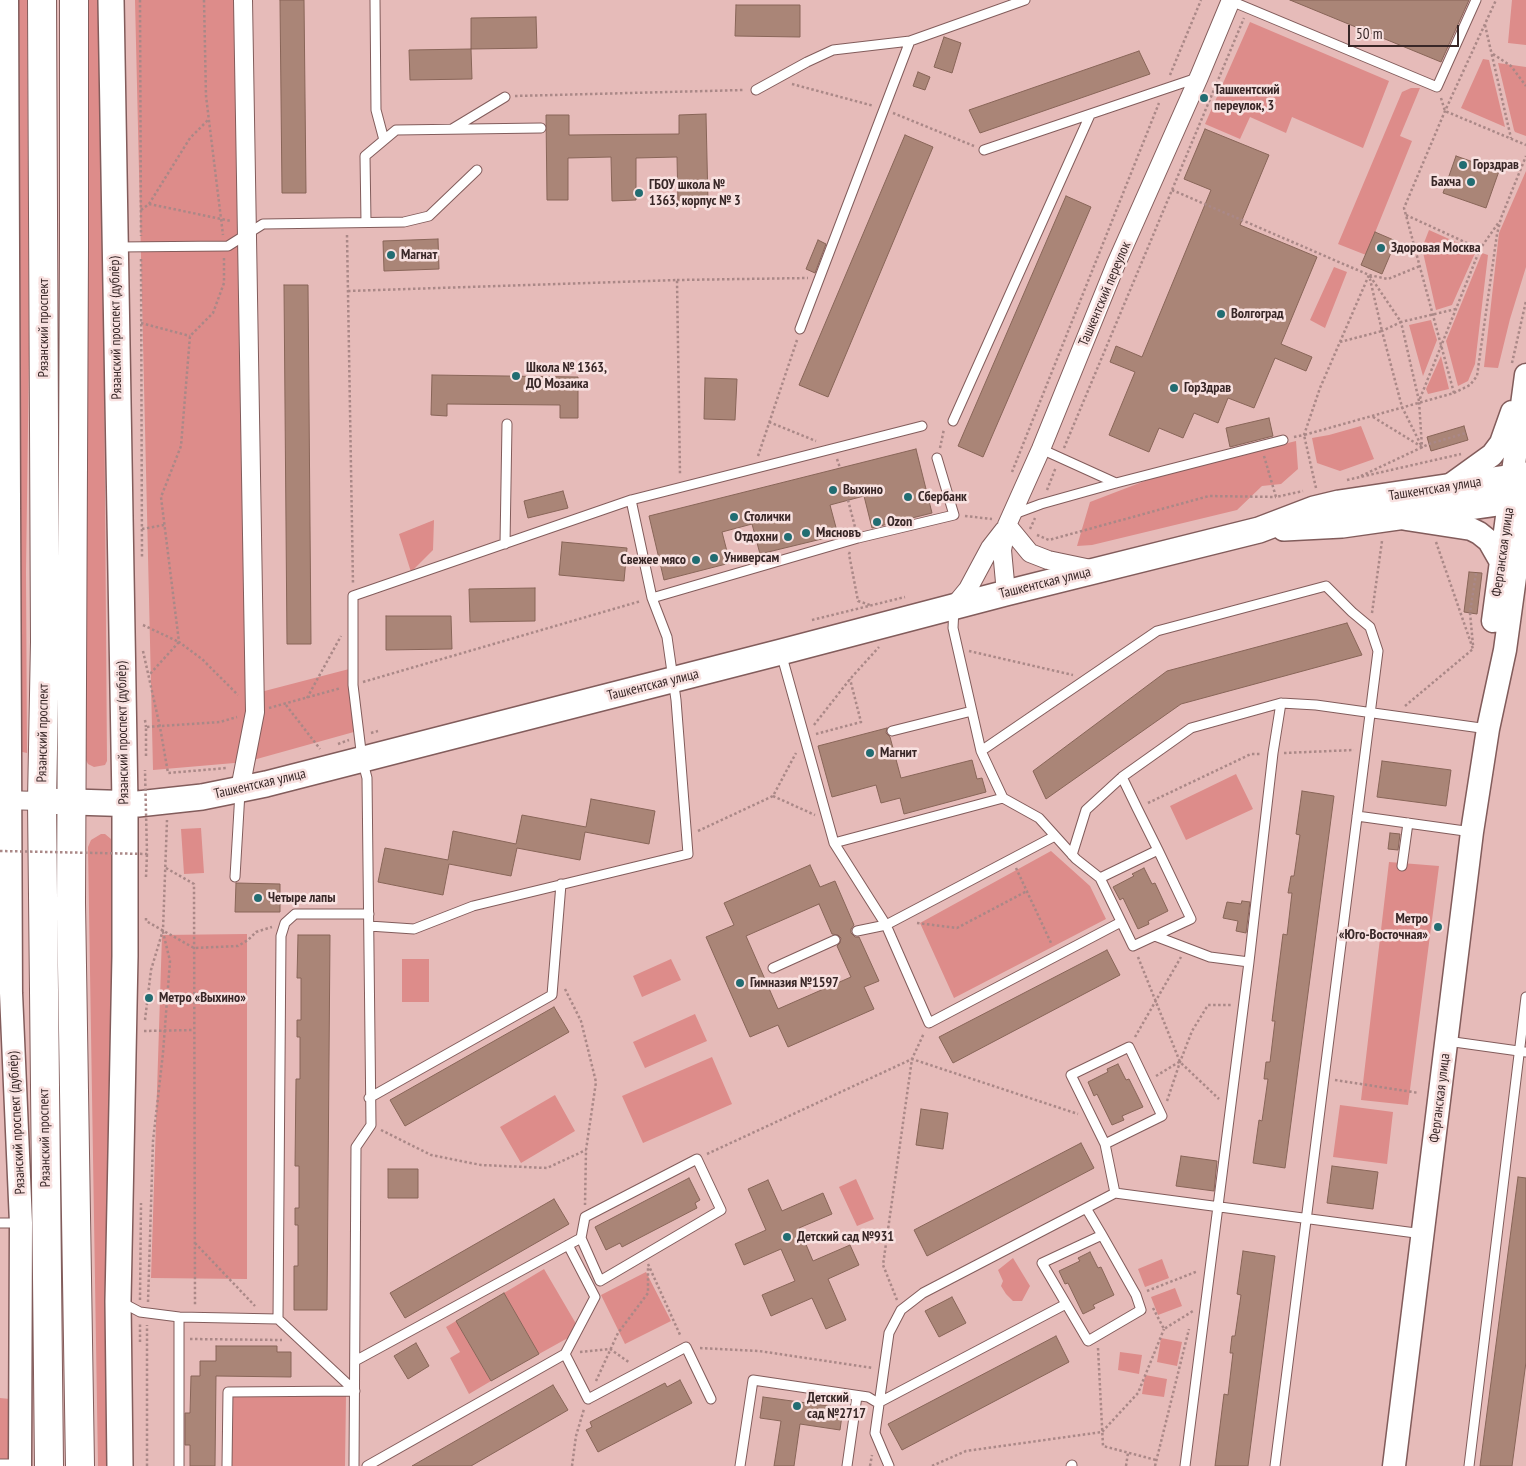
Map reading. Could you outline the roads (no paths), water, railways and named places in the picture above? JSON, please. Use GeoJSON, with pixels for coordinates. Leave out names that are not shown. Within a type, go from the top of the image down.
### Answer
{"type":"FeatureCollection","features":[{"type":"Feature","properties":{"kind":"main road","name":"Рязанский проспект"},"geometry":{"type":"LineString","coordinates":[[42,0],[45,642],[42,801],[49,1466]]}},
{"type":"Feature","properties":{"kind":"main road","name":"Рязанский проспект"},"geometry":{"type":"LineString","coordinates":[[74,0],[71,802],[74,1147],[80,1466]]}},
{"type":"Feature","properties":{"kind":"main road","name":"Рязанский проспект (дублёр)"},"geometry":{"type":"LineString","coordinates":[[111,0],[125,803],[125,956],[118,1301],[120,1466]]}},
{"type":"Feature","properties":{"kind":"main road","name":"Ташкентская улица"},"geometry":{"type":"LineString","coordinates":[[42,801],[138,804],[202,797],[362,759],[781,652],[1006,592],[1259,530],[1314,509],[1449,486],[1521,491]]}},
{"type":"Feature","properties":{"kind":"main road","name":"Ташкентская улица"},"geometry":{"type":"LineString","coordinates":[[1259,530],[1342,525],[1395,517],[1521,491]]}},
{"type":"Feature","properties":{"kind":"street","name":"Рязанский проспект (дублёр)"},"geometry":{"type":"LineString","coordinates":[[7,0],[4,149],[5,801],[11,994],[10,1223],[13,1465]]}},
{"type":"Feature","properties":{"kind":"street"},"geometry":{"type":"LineString","coordinates":[[240,789],[255,712],[244,0]]}},
{"type":"Feature","properties":{"kind":"street","name":"Ташкентский переулок"},"geometry":{"type":"LineString","coordinates":[[1006,592],[1002,550],[1004,521],[1041,449],[1116,264],[1231,0]]}},
{"type":"Feature","properties":{"kind":"street"},"geometry":{"type":"LineString","coordinates":[[1449,486],[1492,455],[1498,448],[1507,427],[1521,371]]}},
{"type":"Feature","properties":{"kind":"street","name":"Ферганская улица"},"geometry":{"type":"LineString","coordinates":[[1394,1466],[1472,832],[1488,730],[1490,650],[1514,565],[1521,491],[1521,371]]}},
{"type":"Feature","properties":{"kind":"street"},"geometry":{"type":"LineString","coordinates":[[1395,517],[1471,529],[1480,533],[1514,565]]}},
{"type":"Feature","properties":{"kind":"street"},"geometry":{"type":"LineString","coordinates":[[954,606],[982,567],[1004,521],[1030,553],[1048,560],[1098,570]]}},
{"type":"Feature","properties":{"kind":"street"},"geometry":{"type":"LineString","coordinates":[[5,801],[42,801]]}},
{"type":"Feature","properties":{"kind":"lane"},"geometry":{"type":"LineString","coordinates":[[375,0],[376,110],[384,140]]}},
{"type":"Feature","properties":{"kind":"lane"},"geometry":{"type":"LineString","coordinates":[[756,90],[832,50],[910,41],[1025,0]]}},
{"type":"Feature","properties":{"kind":"lane"},"geometry":{"type":"LineString","coordinates":[[1231,0],[1437,87],[1476,0]]}},
{"type":"Feature","properties":{"kind":"lane"},"geometry":{"type":"LineString","coordinates":[[800,329],[910,41]]}},
{"type":"Feature","properties":{"kind":"lane"},"geometry":{"type":"LineString","coordinates":[[984,150],[1199,77]]}},
{"type":"Feature","properties":{"kind":"lane"},"geometry":{"type":"LineString","coordinates":[[450,130],[505,97]]}},
{"type":"Feature","properties":{"kind":"lane"},"geometry":{"type":"LineString","coordinates":[[954,421],[1090,115]]}},
{"type":"Feature","properties":{"kind":"lane"},"geometry":{"type":"LineString","coordinates":[[366,222],[365,156],[396,130],[541,128]]}},
{"type":"Feature","properties":{"kind":"lane"},"geometry":{"type":"LineString","coordinates":[[115,247],[228,246],[248,228],[263,224],[404,222],[429,216],[477,170]]}},
{"type":"Feature","properties":{"kind":"lane"},"geometry":{"type":"LineString","coordinates":[[505,544],[507,424]]}},
{"type":"Feature","properties":{"kind":"lane"},"geometry":{"type":"LineString","coordinates":[[354,1466],[356,1147],[371,1125],[367,778],[362,759],[353,685],[353,596],[631,500],[922,426]]}},
{"type":"Feature","properties":{"kind":"lane"},"geometry":{"type":"LineString","coordinates":[[1004,521],[1041,504],[1283,440]]}},
{"type":"Feature","properties":{"kind":"lane"},"geometry":{"type":"LineString","coordinates":[[1041,449],[1116,483]]}},
{"type":"Feature","properties":{"kind":"lane"},"geometry":{"type":"LineString","coordinates":[[652,598],[858,538],[954,515],[937,458]]}},
{"type":"Feature","properties":{"kind":"lane"},"geometry":{"type":"LineString","coordinates":[[369,926],[414,929],[473,906],[688,854],[676,700],[667,637],[652,598],[631,500]]}},
{"type":"Feature","properties":{"kind":"lane"},"geometry":{"type":"LineString","coordinates":[[981,751],[1157,631],[1326,586],[1370,627],[1378,651],[1275,1466]]}},
{"type":"Feature","properties":{"kind":"lane"},"geometry":{"type":"LineString","coordinates":[[954,606],[953,628],[981,751],[1003,798],[1039,818],[1072,855],[1100,878],[1134,946],[1191,919],[1122,777]]}},
{"type":"Feature","properties":{"kind":"lane"},"geometry":{"type":"LineString","coordinates":[[781,652],[834,843],[886,925],[928,1023],[1121,922]]}},
{"type":"Feature","properties":{"kind":"lane"},"geometry":{"type":"LineString","coordinates":[[1072,855],[1086,810],[1122,777],[1191,728],[1282,703],[1316,705],[1488,730]]}},
{"type":"Feature","properties":{"kind":"lane"},"geometry":{"type":"LineString","coordinates":[[1184,1466],[1249,962],[1273,754],[1282,703]]}},
{"type":"Feature","properties":{"kind":"lane"},"geometry":{"type":"LineString","coordinates":[[892,730],[972,712]]}},
{"type":"Feature","properties":{"kind":"lane"},"geometry":{"type":"LineString","coordinates":[[234,877],[240,789]]}},
{"type":"Feature","properties":{"kind":"lane"},"geometry":{"type":"LineString","coordinates":[[834,843],[1003,798]]}},
{"type":"Feature","properties":{"kind":"lane"},"geometry":{"type":"LineString","coordinates":[[1357,816],[1472,832]]}},
{"type":"Feature","properties":{"kind":"lane"},"geometry":{"type":"LineString","coordinates":[[1402,866],[1408,823]]}},
{"type":"Feature","properties":{"kind":"lane"},"geometry":{"type":"LineString","coordinates":[[857,931],[886,925],[1055,836]]}},
{"type":"Feature","properties":{"kind":"lane"},"geometry":{"type":"LineString","coordinates":[[1100,878],[1158,850]]}},
{"type":"Feature","properties":{"kind":"lane"},"geometry":{"type":"LineString","coordinates":[[370,1098],[552,995],[562,884]]}},
{"type":"Feature","properties":{"kind":"lane"},"geometry":{"type":"LineString","coordinates":[[278,1319],[281,936],[285,923],[296,914],[369,914]]}},
{"type":"Feature","properties":{"kind":"lane"},"geometry":{"type":"LineString","coordinates":[[1155,936],[1210,957],[1249,962]]}},
{"type":"Feature","properties":{"kind":"lane"},"geometry":{"type":"LineString","coordinates":[[773,968],[835,940]]}},
{"type":"Feature","properties":{"kind":"lane"},"geometry":{"type":"LineString","coordinates":[[1469,1466],[1522,1051],[1526,997]]}},
{"type":"Feature","properties":{"kind":"lane"},"geometry":{"type":"LineString","coordinates":[[1446,1040],[1522,1051]]}},
{"type":"Feature","properties":{"kind":"lane"},"geometry":{"type":"LineString","coordinates":[[1105,1144],[1162,1116],[1129,1047],[1071,1075],[1105,1144],[1115,1193]]}},
{"type":"Feature","properties":{"kind":"lane"},"geometry":{"type":"LineString","coordinates":[[355,1361],[580,1238],[585,1217],[697,1159],[721,1210],[600,1281],[580,1238]]}},
{"type":"Feature","properties":{"kind":"lane"},"geometry":{"type":"LineString","coordinates":[[889,1466],[875,1433],[889,1333],[901,1310],[923,1293],[1115,1193],[1424,1234]]}},
{"type":"Feature","properties":{"kind":"lane"},"geometry":{"type":"LineString","coordinates":[[1086,1208],[1102,1235],[1136,1295],[1141,1310],[1088,1341],[1042,1263],[1102,1235]]}},
{"type":"Feature","properties":{"kind":"lane"},"geometry":{"type":"LineString","coordinates":[[368,1466],[565,1354],[595,1297],[568,1245]]}},
{"type":"Feature","properties":{"kind":"lane"},"geometry":{"type":"LineString","coordinates":[[118,1301],[144,1313],[180,1317],[278,1319],[355,1391]]}},
{"type":"Feature","properties":{"kind":"lane"},"geometry":{"type":"LineString","coordinates":[[878,1402],[1066,1304]]}},
{"type":"Feature","properties":{"kind":"lane"},"geometry":{"type":"LineString","coordinates":[[179,1466],[180,1317]]}},
{"type":"Feature","properties":{"kind":"lane"},"geometry":{"type":"LineString","coordinates":[[565,1354],[588,1399],[686,1347],[711,1399]]}},
{"type":"Feature","properties":{"kind":"lane"},"geometry":{"type":"LineString","coordinates":[[740,1466],[752,1380],[868,1397],[878,1402]]}},
{"type":"Feature","properties":{"kind":"lane"},"geometry":{"type":"LineString","coordinates":[[227,1466],[228,1392],[355,1391]]}},
{"type":"Feature","properties":{"kind":"lane"},"geometry":{"type":"LineString","coordinates":[[847,1466],[857,1396]]}},
{"type":"Feature","properties":{"kind":"place","name":"Ташкентский переулок, 3"},"geometry":{"type":"Point","coordinates":[1204,98]}},
{"type":"Feature","properties":{"kind":"place","name":"Горздрав"},"geometry":{"type":"Point","coordinates":[1463,165]}},
{"type":"Feature","properties":{"kind":"place","name":"Бахча"},"geometry":{"type":"Point","coordinates":[1471,182]}},
{"type":"Feature","properties":{"kind":"place","name":"ГБОУ школа № 1363, корпус № 3"},"geometry":{"type":"Point","coordinates":[639,193]}},
{"type":"Feature","properties":{"kind":"place","name":"Здоровая Москва"},"geometry":{"type":"Point","coordinates":[1381,248]}},
{"type":"Feature","properties":{"kind":"place","name":"Магнат"},"geometry":{"type":"Point","coordinates":[391,255]}},
{"type":"Feature","properties":{"kind":"place","name":"Волгоград"},"geometry":{"type":"Point","coordinates":[1221,314]}},
{"type":"Feature","properties":{"kind":"place","name":"Школа № 1363, ДО Мозаика"},"geometry":{"type":"Point","coordinates":[516,376]}},
{"type":"Feature","properties":{"kind":"place","name":"ГорЗдрав"},"geometry":{"type":"Point","coordinates":[1174,388]}},
{"type":"Feature","properties":{"kind":"place","name":"Выхино"},"geometry":{"type":"Point","coordinates":[833,490]}},
{"type":"Feature","properties":{"kind":"place","name":"Сбербанк"},"geometry":{"type":"Point","coordinates":[908,497]}},
{"type":"Feature","properties":{"kind":"place","name":"Столички"},"geometry":{"type":"Point","coordinates":[734,517]}},
{"type":"Feature","properties":{"kind":"place","name":"Ozon"},"geometry":{"type":"Point","coordinates":[877,522]}},
{"type":"Feature","properties":{"kind":"place","name":"Мясновъ"},"geometry":{"type":"Point","coordinates":[806,533]}},
{"type":"Feature","properties":{"kind":"place","name":"Отдохни"},"geometry":{"type":"Point","coordinates":[788,537]}},
{"type":"Feature","properties":{"kind":"place","name":"Универсам"},"geometry":{"type":"Point","coordinates":[714,558]}},
{"type":"Feature","properties":{"kind":"place","name":"Свежее мясо"},"geometry":{"type":"Point","coordinates":[696,560]}},
{"type":"Feature","properties":{"kind":"place","name":"Магнит"},"geometry":{"type":"Point","coordinates":[870,753]}},
{"type":"Feature","properties":{"kind":"place","name":"Четыре лапы"},"geometry":{"type":"Point","coordinates":[258,898]}},
{"type":"Feature","properties":{"kind":"place","name":"Метро «Юго-Восточная»"},"geometry":{"type":"Point","coordinates":[1438,927]}},
{"type":"Feature","properties":{"kind":"place","name":"Гимназия №1597"},"geometry":{"type":"Point","coordinates":[740,983]}},
{"type":"Feature","properties":{"kind":"place","name":"Метро «Выхино»"},"geometry":{"type":"Point","coordinates":[149,998]}},
{"type":"Feature","properties":{"kind":"place","name":"Детский сад №931"},"geometry":{"type":"Point","coordinates":[787,1237]}},
{"type":"Feature","properties":{"kind":"place","name":"Детский сад №2717"},"geometry":{"type":"Point","coordinates":[797,1406]}}]}
